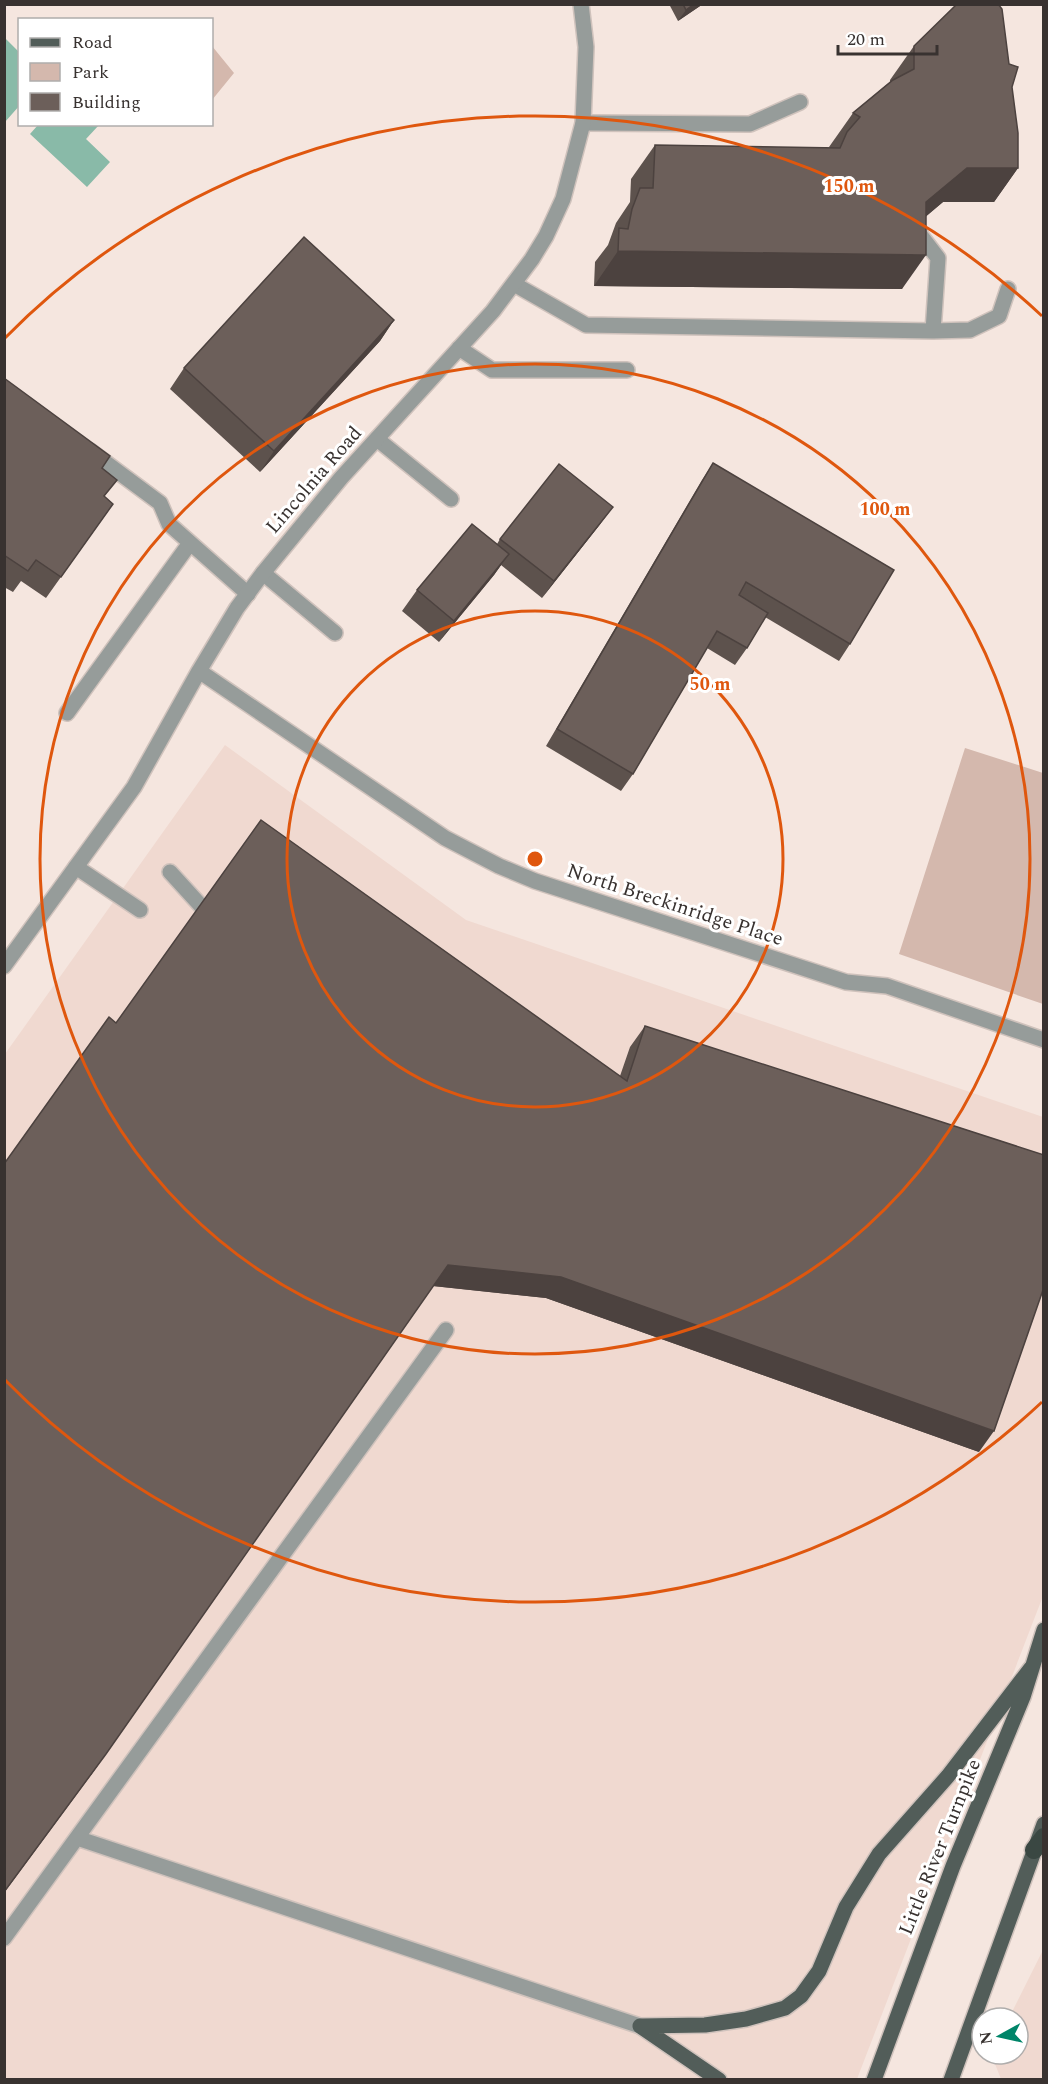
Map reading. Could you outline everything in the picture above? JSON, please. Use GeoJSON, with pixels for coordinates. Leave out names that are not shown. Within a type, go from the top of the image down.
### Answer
{"type":"FeatureCollection","features":[{"type":"Feature","properties":{"kind":"main road","name":"Little River Turnpike"},"geometry":{"type":"LineString","coordinates":[[874,2079],[953,1866],[1013,1721],[1044,1630]]}},
{"type":"Feature","properties":{"kind":"main road"},"geometry":{"type":"LineString","coordinates":[[640,2026],[705,2025],[746,2019],[785,2008],[801,1996],[819,1971],[846,1907],[879,1854],[948,1776],[1032,1668]]}},
{"type":"Feature","properties":{"kind":"main road"},"geometry":{"type":"LineString","coordinates":[[951,2079],[1039,1843],[1044,1824]]}},
{"type":"Feature","properties":{"kind":"main road"},"geometry":{"type":"LineString","coordinates":[[640,2026],[719,2079]]}},
{"type":"Feature","properties":{"kind":"street","name":"Lincolnia Road"},"geometry":{"type":"LineString","coordinates":[[4,966],[135,787],[199,671],[263,573],[377,439],[493,311],[532,259],[563,199],[583,123],[586,47],[581,4]]}},
{"type":"Feature","properties":{"kind":"street"},"geometry":{"type":"LineString","coordinates":[[583,123],[750,124],[800,102]]}},
{"type":"Feature","properties":{"kind":"street"},"geometry":{"type":"LineString","coordinates":[[918,232],[938,258],[933,331]]}},
{"type":"Feature","properties":{"kind":"street"},"geometry":{"type":"LineString","coordinates":[[514,284],[586,325],[933,331],[970,330],[999,316],[1008,289]]}},
{"type":"Feature","properties":{"kind":"street"},"geometry":{"type":"LineString","coordinates":[[459,348],[492,369],[627,370]]}},
{"type":"Feature","properties":{"kind":"street"},"geometry":{"type":"LineString","coordinates":[[377,439],[451,499]]}},
{"type":"Feature","properties":{"kind":"street"},"geometry":{"type":"LineString","coordinates":[[78,442],[160,503],[169,524],[248,594]]}},
{"type":"Feature","properties":{"kind":"street"},"geometry":{"type":"LineString","coordinates":[[67,712],[190,543]]}},
{"type":"Feature","properties":{"kind":"street"},"geometry":{"type":"LineString","coordinates":[[263,573],[335,633]]}},
{"type":"Feature","properties":{"kind":"street","name":"North Breckinridge Place"},"geometry":{"type":"LineString","coordinates":[[199,671],[445,838],[499,866],[535,881],[846,982],[887,986],[1044,1040]]}},
{"type":"Feature","properties":{"kind":"street"},"geometry":{"type":"LineString","coordinates":[[76,867],[140,910]]}},
{"type":"Feature","properties":{"kind":"street"},"geometry":{"type":"LineString","coordinates":[[170,872],[201,906]]}},
{"type":"Feature","properties":{"kind":"street"},"geometry":{"type":"LineString","coordinates":[[4,1938],[446,1330]]}},
{"type":"Feature","properties":{"kind":"street"},"geometry":{"type":"LineString","coordinates":[[77,1838],[640,2026]]}},
{"type":"Feature","properties":{"kind":"shaded area"},"geometry":{"type":"Polygon","coordinates":[[[5,38],[18,51],[18,107],[5,122],[5,38]]]}},
{"type":"Feature","properties":{"kind":"shaded area"},"geometry":{"type":"Polygon","coordinates":[[[37,126],[98,126],[86,139],[110,162],[87,187],[30,134],[37,126]]]}},
{"type":"Feature","properties":{"kind":"shaded area"},"geometry":{"type":"Polygon","coordinates":[[[225,745],[466,920],[1043,1117],[1043,1596],[857,2079],[5,2080],[5,1054],[225,745]]]}},
{"type":"Feature","properties":{"kind":"shaded area"},"geometry":{"type":"Polygon","coordinates":[[[1043,1950],[1043,2079],[1001,2079],[996,2066],[1030,2066],[1030,2006],[1015,2006],[1043,1950]]]}},
{"type":"Feature","properties":{"kind":"green space"},"geometry":{"type":"Polygon","coordinates":[[[213,47],[234,73],[213,99],[213,47]]]}},
{"type":"Feature","properties":{"kind":"green space"},"geometry":{"type":"Polygon","coordinates":[[[965,748],[1043,773],[1043,1004],[899,954],[965,748]]]}},
{"type":"Feature","properties":{"kind":"building"},"geometry":{"type":"Polygon","coordinates":[[[683,4],[694,4],[686,10],[683,4]]]}},
{"type":"Feature","properties":{"kind":"building"},"geometry":{"type":"Polygon","coordinates":[[[957,4],[998,4],[1002,9],[1009,64],[1018,67],[1012,87],[1018,133],[1018,168],[967,168],[926,202],[926,255],[618,251],[619,228],[628,229],[640,188],[653,188],[655,145],[840,148],[847,132],[860,117],[853,113],[893,80],[914,69],[914,46],[957,4]]]}},
{"type":"Feature","properties":{"kind":"building"},"geometry":{"type":"Polygon","coordinates":[[[304,237],[394,320],[274,451],[184,368],[304,237]]]}},
{"type":"Feature","properties":{"kind":"building"},"geometry":{"type":"Polygon","coordinates":[[[4,378],[110,456],[102,468],[117,480],[104,496],[113,504],[61,577],[36,560],[28,571],[4,555],[4,378]]]}},
{"type":"Feature","properties":{"kind":"building"},"geometry":{"type":"Polygon","coordinates":[[[713,463],[894,570],[850,644],[746,582],[739,595],[768,613],[747,648],[717,631],[633,774],[557,729],[713,463]]]}},
{"type":"Feature","properties":{"kind":"building"},"geometry":{"type":"Polygon","coordinates":[[[559,464],[613,507],[554,581],[500,539],[559,464]]]}},
{"type":"Feature","properties":{"kind":"building"},"geometry":{"type":"Polygon","coordinates":[[[472,524],[509,554],[454,621],[417,590],[472,524]]]}},
{"type":"Feature","properties":{"kind":"building"},"geometry":{"type":"Polygon","coordinates":[[[261,820],[627,1081],[645,1026],[1044,1155],[1044,1287],[994,1431],[561,1277],[448,1265],[106,1754],[4,1892],[4,1164],[109,1017],[116,1023],[261,820]]]}}]}
